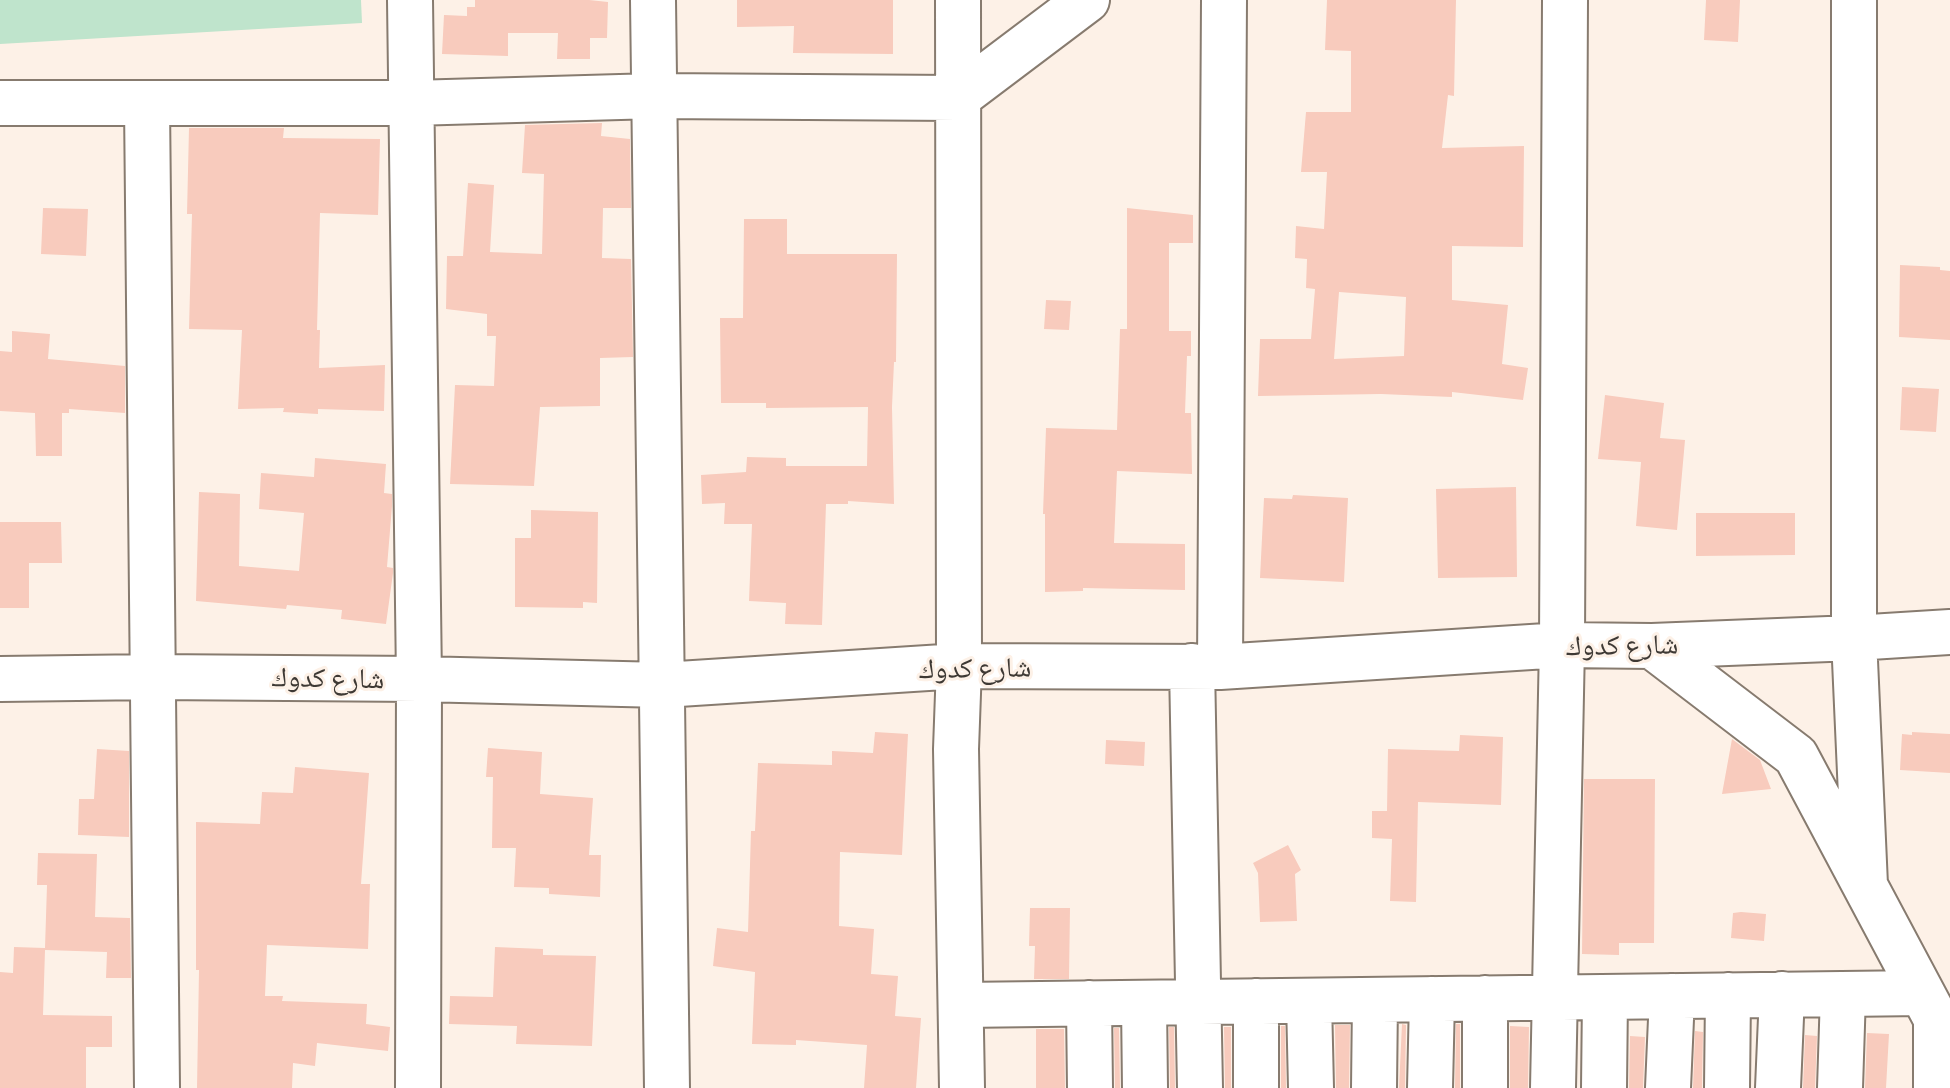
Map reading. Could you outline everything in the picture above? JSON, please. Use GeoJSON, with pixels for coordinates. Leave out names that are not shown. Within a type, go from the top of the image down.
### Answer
{"type":"FeatureCollection","features":[{"type":"Feature","properties":{"kind":"street"},"geometry":{"type":"LineString","coordinates":[[410,0],[419,679],[418,1088]]}},
{"type":"Feature","properties":{"kind":"street"},"geometry":{"type":"LineString","coordinates":[[653,0],[667,1088]]}},
{"type":"Feature","properties":{"kind":"street"},"geometry":{"type":"LineString","coordinates":[[958,0],[959,666],[956,749],[962,1088]]}},
{"type":"Feature","properties":{"kind":"street"},"geometry":{"type":"LineString","coordinates":[[0,103],[412,103],[655,96],[957,98],[1087,0]]}},
{"type":"Feature","properties":{"kind":"street"},"geometry":{"type":"LineString","coordinates":[[1200,1088],[1206,666],[1224,0]]}},
{"type":"Feature","properties":{"kind":"street"},"geometry":{"type":"LineString","coordinates":[[1553,1088],[1562,645],[1565,0]]}},
{"type":"Feature","properties":{"kind":"street"},"geometry":{"type":"LineString","coordinates":[[1854,0],[1854,638],[1865,885]]}},
{"type":"Feature","properties":{"kind":"street"},"geometry":{"type":"LineString","coordinates":[[147,104],[157,1088]]}},
{"type":"Feature","properties":{"kind":"street","name":"شارع كدوك"},"geometry":{"type":"LineString","coordinates":[[0,679],[419,679],[663,685],[959,666],[1206,666],[1562,645],[1652,646],[1950,632]]}},
{"type":"Feature","properties":{"kind":"street"},"geometry":{"type":"LineString","coordinates":[[1652,646],[1796,756],[1936,1010],[1936,1088]]}},
{"type":"Feature","properties":{"kind":"street"},"geometry":{"type":"LineString","coordinates":[[1778,1088],[1782,994]]}},
{"type":"Feature","properties":{"kind":"street"},"geometry":{"type":"LineString","coordinates":[[961,1005],[1843,994],[1936,1010]]}},
{"type":"Feature","properties":{"kind":"street"},"geometry":{"type":"LineString","coordinates":[[1840,1088],[1843,994]]}},
{"type":"Feature","properties":{"kind":"street"},"geometry":{"type":"LineString","coordinates":[[1727,1088],[1728,995]]}},
{"type":"Feature","properties":{"kind":"street"},"geometry":{"type":"LineString","coordinates":[[1668,1088],[1672,996]]}},
{"type":"Feature","properties":{"kind":"street"},"geometry":{"type":"LineString","coordinates":[[1604,1088],[1605,997]]}},
{"type":"Feature","properties":{"kind":"street"},"geometry":{"type":"LineString","coordinates":[[1485,998],[1485,1088]]}},
{"type":"Feature","properties":{"kind":"street"},"geometry":{"type":"LineString","coordinates":[[1430,1088],[1432,999]]}},
{"type":"Feature","properties":{"kind":"street"},"geometry":{"type":"LineString","coordinates":[[1374,1088],[1375,1000]]}},
{"type":"Feature","properties":{"kind":"street"},"geometry":{"type":"LineString","coordinates":[[1256,1001],[1256,1088]]}},
{"type":"Feature","properties":{"kind":"street"},"geometry":{"type":"LineString","coordinates":[[1309,1001],[1311,1088]]}},
{"type":"Feature","properties":{"kind":"street"},"geometry":{"type":"LineString","coordinates":[[1089,1003],[1090,1088]]}},
{"type":"Feature","properties":{"kind":"street"},"geometry":{"type":"LineString","coordinates":[[1144,1003],[1145,1088]]}},
{"type":"Feature","properties":{"kind":"green space"},"geometry":{"type":"Polygon","coordinates":[[[0,0],[361,0],[362,23],[0,44],[0,0]]]}},
{"type":"Feature","properties":{"kind":"building"},"geometry":{"type":"Polygon","coordinates":[[[475,0],[608,2],[607,38],[590,38],[590,59],[557,59],[558,33],[508,33],[508,56],[442,54],[444,15],[467,16],[467,7],[475,7],[475,0]]]}},
{"type":"Feature","properties":{"kind":"building"},"geometry":{"type":"Polygon","coordinates":[[[737,0],[893,0],[893,54],[793,53],[794,26],[737,27],[737,0]]]}},
{"type":"Feature","properties":{"kind":"building"},"geometry":{"type":"Polygon","coordinates":[[[1327,0],[1456,0],[1454,96],[1448,95],[1442,148],[1524,146],[1523,247],[1452,246],[1452,300],[1508,305],[1502,364],[1528,368],[1523,400],[1452,392],[1452,397],[1381,394],[1258,396],[1260,339],[1311,339],[1315,289],[1306,288],[1307,259],[1295,258],[1296,226],[1324,229],[1327,172],[1301,172],[1306,112],[1351,112],[1351,51],[1325,50],[1327,0]],[[1339,292],[1334,359],[1404,356],[1406,297],[1339,292]]]}},
{"type":"Feature","properties":{"kind":"building"},"geometry":{"type":"Polygon","coordinates":[[[1706,0],[1740,0],[1738,42],[1704,40],[1706,0]]]}},
{"type":"Feature","properties":{"kind":"building"},"geometry":{"type":"Polygon","coordinates":[[[602,123],[601,136],[630,139],[631,208],[603,208],[602,258],[631,259],[633,357],[600,358],[600,406],[540,407],[534,486],[450,484],[455,385],[494,386],[496,336],[487,336],[487,314],[446,309],[447,256],[463,256],[468,183],[494,185],[490,252],[542,254],[544,174],[522,173],[525,125],[602,123]]]}},
{"type":"Feature","properties":{"kind":"building"},"geometry":{"type":"Polygon","coordinates":[[[189,128],[284,128],[283,138],[380,139],[378,215],[320,213],[317,330],[320,330],[319,368],[385,365],[384,411],[318,409],[318,414],[283,412],[284,408],[238,409],[242,330],[189,329],[192,214],[187,214],[189,128]]]}},
{"type":"Feature","properties":{"kind":"building"},"geometry":{"type":"Polygon","coordinates":[[[43,208],[88,209],[86,256],[41,254],[43,208]]]}},
{"type":"Feature","properties":{"kind":"building"},"geometry":{"type":"Polygon","coordinates":[[[1127,208],[1193,215],[1193,243],[1169,243],[1169,331],[1191,331],[1185,413],[1191,413],[1192,474],[1117,471],[1114,543],[1185,544],[1185,590],[1083,588],[1083,591],[1045,592],[1043,514],[1046,428],[1117,430],[1120,329],[1127,329],[1127,208]]]}},
{"type":"Feature","properties":{"kind":"building"},"geometry":{"type":"Polygon","coordinates":[[[744,219],[787,219],[787,254],[897,254],[896,362],[892,407],[894,504],[848,501],[848,504],[826,504],[822,625],[785,624],[786,603],[749,601],[752,524],[724,524],[725,503],[702,504],[701,475],[746,472],[747,457],[786,458],[786,466],[867,466],[868,407],[766,408],[766,403],[721,403],[720,318],[743,318],[744,219]]]}},
{"type":"Feature","properties":{"kind":"building"},"geometry":{"type":"Polygon","coordinates":[[[1900,265],[1940,267],[1940,270],[1950,271],[1950,340],[1899,337],[1900,265]]]}},
{"type":"Feature","properties":{"kind":"building"},"geometry":{"type":"Polygon","coordinates":[[[1046,300],[1071,301],[1069,330],[1044,329],[1046,300]]]}},
{"type":"Feature","properties":{"kind":"building"},"geometry":{"type":"Polygon","coordinates":[[[12,331],[50,334],[48,359],[125,366],[125,413],[69,409],[69,413],[62,413],[62,456],[36,456],[35,413],[0,411],[0,351],[12,352],[12,331]]]}},
{"type":"Feature","properties":{"kind":"building"},"geometry":{"type":"Polygon","coordinates":[[[1902,387],[1939,389],[1936,432],[1900,430],[1902,387]]]}},
{"type":"Feature","properties":{"kind":"building"},"geometry":{"type":"Polygon","coordinates":[[[1605,395],[1664,403],[1660,438],[1685,440],[1677,530],[1636,526],[1641,462],[1598,459],[1605,395]]]}},
{"type":"Feature","properties":{"kind":"building"},"geometry":{"type":"Polygon","coordinates":[[[315,458],[386,464],[384,493],[392,494],[387,567],[393,568],[393,573],[386,624],[341,619],[342,610],[287,605],[286,609],[196,601],[199,492],[240,494],[239,566],[299,571],[304,513],[259,509],[261,473],[314,477],[315,458]]]}},
{"type":"Feature","properties":{"kind":"building"},"geometry":{"type":"Polygon","coordinates":[[[1516,487],[1517,577],[1438,578],[1436,489],[1516,487]]]}},
{"type":"Feature","properties":{"kind":"building"},"geometry":{"type":"Polygon","coordinates":[[[1293,495],[1348,498],[1344,582],[1260,578],[1264,498],[1292,499],[1293,495]]]}},
{"type":"Feature","properties":{"kind":"building"},"geometry":{"type":"Polygon","coordinates":[[[531,510],[598,512],[597,603],[583,602],[583,608],[515,607],[515,538],[531,538],[531,510]]]}},
{"type":"Feature","properties":{"kind":"building"},"geometry":{"type":"Polygon","coordinates":[[[1696,513],[1795,513],[1795,555],[1696,556],[1696,513]]]}},
{"type":"Feature","properties":{"kind":"building"},"geometry":{"type":"Polygon","coordinates":[[[0,522],[61,522],[62,563],[29,563],[29,608],[0,608],[0,522]]]}},
{"type":"Feature","properties":{"kind":"building"},"geometry":{"type":"Polygon","coordinates":[[[875,732],[908,734],[902,855],[840,852],[839,926],[874,929],[871,974],[898,976],[895,1016],[921,1018],[916,1088],[864,1088],[867,1045],[796,1040],[796,1045],[752,1044],[755,972],[713,966],[717,928],[748,932],[751,831],[755,831],[758,763],[832,765],[832,751],[873,753],[875,732]]]}},
{"type":"Feature","properties":{"kind":"building"},"geometry":{"type":"Polygon","coordinates":[[[1912,732],[1950,734],[1950,773],[1900,770],[1902,734],[1912,735],[1912,732]]]}},
{"type":"Feature","properties":{"kind":"building"},"geometry":{"type":"Polygon","coordinates":[[[1460,735],[1503,737],[1501,805],[1418,802],[1416,902],[1390,901],[1392,839],[1372,838],[1372,811],[1387,811],[1388,749],[1459,751],[1460,735]]]}},
{"type":"Feature","properties":{"kind":"building"},"geometry":{"type":"Polygon","coordinates":[[[1732,739],[1760,760],[1771,789],[1722,794],[1732,739]]]}},
{"type":"Feature","properties":{"kind":"building"},"geometry":{"type":"Polygon","coordinates":[[[1106,740],[1145,742],[1144,766],[1105,764],[1106,740]]]}},
{"type":"Feature","properties":{"kind":"building"},"geometry":{"type":"Polygon","coordinates":[[[488,748],[542,752],[540,794],[593,798],[589,855],[601,855],[600,897],[549,894],[549,888],[514,887],[516,848],[492,848],[493,777],[486,777],[488,748]]]}},
{"type":"Feature","properties":{"kind":"building"},"geometry":{"type":"Polygon","coordinates":[[[97,749],[129,751],[129,837],[78,835],[79,799],[94,799],[97,749]]]}},
{"type":"Feature","properties":{"kind":"building"},"geometry":{"type":"Polygon","coordinates":[[[295,767],[369,773],[361,884],[370,884],[368,949],[267,945],[265,996],[283,996],[282,1001],[367,1004],[366,1024],[390,1027],[388,1051],[317,1043],[315,1066],[293,1063],[292,1088],[197,1088],[199,970],[196,970],[196,822],[260,824],[262,792],[293,793],[295,767]]]}},
{"type":"Feature","properties":{"kind":"building"},"geometry":{"type":"Polygon","coordinates":[[[1584,779],[1655,779],[1654,943],[1619,943],[1619,955],[1582,954],[1584,779]]]}},
{"type":"Feature","properties":{"kind":"building"},"geometry":{"type":"Polygon","coordinates":[[[1288,845],[1301,870],[1295,874],[1297,921],[1260,922],[1258,873],[1253,863],[1288,845]]]}},
{"type":"Feature","properties":{"kind":"building"},"geometry":{"type":"Polygon","coordinates":[[[38,853],[97,854],[95,917],[130,918],[131,978],[106,978],[107,952],[45,950],[43,1015],[112,1016],[112,1047],[86,1047],[86,1088],[0,1088],[0,972],[13,973],[14,947],[45,948],[47,885],[37,885],[38,853]]]}},
{"type":"Feature","properties":{"kind":"building"},"geometry":{"type":"Polygon","coordinates":[[[1030,908],[1070,908],[1069,979],[1034,979],[1035,946],[1029,946],[1030,908]]]}},
{"type":"Feature","properties":{"kind":"building"},"geometry":{"type":"Polygon","coordinates":[[[1733,913],[1766,914],[1764,941],[1731,938],[1733,913]]]}},
{"type":"Feature","properties":{"kind":"building"},"geometry":{"type":"Polygon","coordinates":[[[495,947],[543,949],[543,955],[596,956],[592,1046],[516,1044],[517,1026],[449,1024],[450,996],[493,997],[495,947]]]}},
{"type":"Feature","properties":{"kind":"building"},"geometry":{"type":"Polygon","coordinates":[[[1402,1024],[1406,1025],[1405,1088],[1399,1088],[1402,1024]]]}},
{"type":"Feature","properties":{"kind":"building"},"geometry":{"type":"Polygon","coordinates":[[[1456,1024],[1460,1024],[1460,1088],[1455,1088],[1456,1024]]]}},
{"type":"Feature","properties":{"kind":"building"},"geometry":{"type":"Polygon","coordinates":[[[1335,1025],[1350,1025],[1349,1088],[1336,1088],[1335,1025]]]}},
{"type":"Feature","properties":{"kind":"building"},"geometry":{"type":"Polygon","coordinates":[[[1281,1026],[1285,1026],[1286,1088],[1281,1088],[1281,1026]]]}},
{"type":"Feature","properties":{"kind":"building"},"geometry":{"type":"Polygon","coordinates":[[[1510,1026],[1529,1027],[1528,1088],[1510,1088],[1510,1026]]]}},
{"type":"Feature","properties":{"kind":"building"},"geometry":{"type":"Polygon","coordinates":[[[1169,1027],[1174,1027],[1175,1088],[1170,1088],[1169,1027]]]}},
{"type":"Feature","properties":{"kind":"building"},"geometry":{"type":"Polygon","coordinates":[[[1224,1027],[1231,1027],[1231,1088],[1225,1088],[1224,1027]]]}},
{"type":"Feature","properties":{"kind":"building"},"geometry":{"type":"Polygon","coordinates":[[[1114,1028],[1119,1028],[1120,1088],[1115,1088],[1114,1028]]]}},
{"type":"Feature","properties":{"kind":"building"},"geometry":{"type":"Polygon","coordinates":[[[1036,1029],[1064,1029],[1065,1088],[1036,1088],[1036,1029]]]}},
{"type":"Feature","properties":{"kind":"building"},"geometry":{"type":"Polygon","coordinates":[[[1695,1031],[1703,1032],[1702,1088],[1693,1088],[1695,1031]]]}},
{"type":"Feature","properties":{"kind":"building"},"geometry":{"type":"Polygon","coordinates":[[[1867,1033],[1889,1034],[1886,1088],[1865,1088],[1867,1033]]]}},
{"type":"Feature","properties":{"kind":"building"},"geometry":{"type":"Polygon","coordinates":[[[1805,1035],[1817,1036],[1815,1088],[1803,1088],[1805,1035]]]}},
{"type":"Feature","properties":{"kind":"building"},"geometry":{"type":"Polygon","coordinates":[[[1630,1036],[1645,1037],[1643,1088],[1629,1088],[1630,1036]]]}}]}
